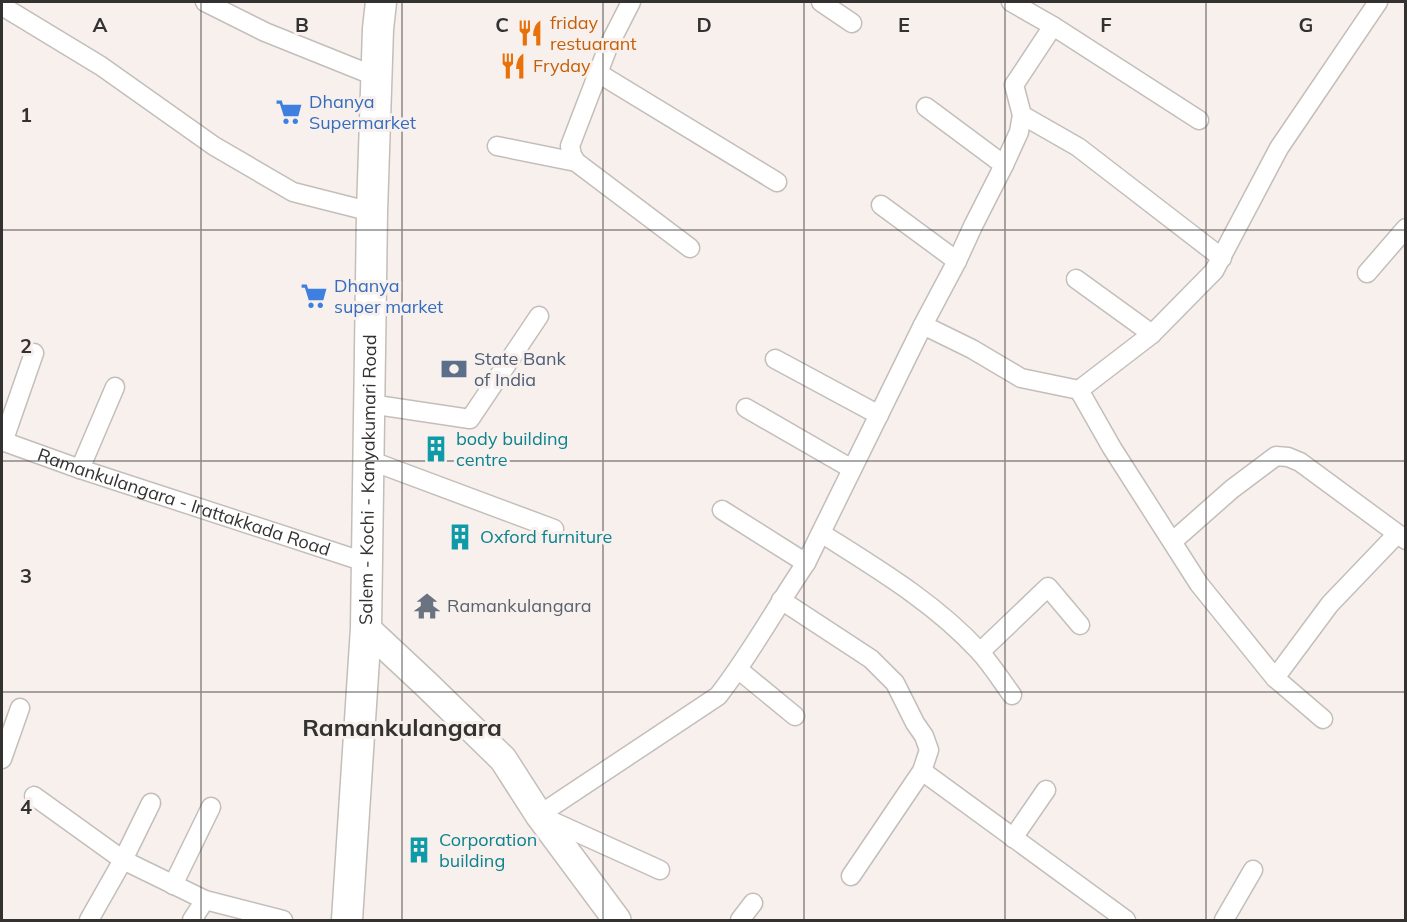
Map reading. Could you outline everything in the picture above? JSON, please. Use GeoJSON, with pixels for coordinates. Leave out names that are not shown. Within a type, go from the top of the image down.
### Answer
{"type":"FeatureCollection","features":[{"type":"Feature","properties":{"kind":"main road","name":"Salem - Kochi - Kanyakumari Road"},"geometry":{"type":"LineString","coordinates":[[347,921],[366,628],[372,212],[378,29],[381,2]]}},
{"type":"Feature","properties":{"kind":"main road"},"geometry":{"type":"LineString","coordinates":[[366,628],[503,759],[538,815],[616,921]]}},
{"type":"Feature","properties":{"kind":"street"},"geometry":{"type":"LineString","coordinates":[[205,2],[265,32],[377,77]]}},
{"type":"Feature","properties":{"kind":"street"},"geometry":{"type":"LineString","coordinates":[[631,2],[608,47],[570,146],[572,155],[576,162],[690,248]]}},
{"type":"Feature","properties":{"kind":"street"},"geometry":{"type":"LineString","coordinates":[[821,2],[852,22]]}},
{"type":"Feature","properties":{"kind":"street"},"geometry":{"type":"LineString","coordinates":[[1011,2],[1053,26],[1199,120]]}},
{"type":"Feature","properties":{"kind":"street"},"geometry":{"type":"LineString","coordinates":[[1079,390],[1152,334],[1214,271],[1279,148],[1378,2]]}},
{"type":"Feature","properties":{"kind":"street"},"geometry":{"type":"LineString","coordinates":[[2,6],[100,66],[214,146],[293,192],[372,212]]}},
{"type":"Feature","properties":{"kind":"street"},"geometry":{"type":"LineString","coordinates":[[538,815],[718,696],[739,669],[806,563],[1004,165],[1019,132],[1022,115],[1014,85],[1053,26]]}},
{"type":"Feature","properties":{"kind":"street"},"geometry":{"type":"LineString","coordinates":[[598,73],[777,182]]}},
{"type":"Feature","properties":{"kind":"street"},"geometry":{"type":"LineString","coordinates":[[926,107],[1004,165]]}},
{"type":"Feature","properties":{"kind":"street"},"geometry":{"type":"LineString","coordinates":[[1022,115],[1078,147],[1222,258]]}},
{"type":"Feature","properties":{"kind":"street"},"geometry":{"type":"LineString","coordinates":[[497,146],[576,162]]}},
{"type":"Feature","properties":{"kind":"street"},"geometry":{"type":"LineString","coordinates":[[881,205],[957,261]]}},
{"type":"Feature","properties":{"kind":"street"},"geometry":{"type":"LineString","coordinates":[[1366,273],[1406,228]]}},
{"type":"Feature","properties":{"kind":"street"},"geometry":{"type":"LineString","coordinates":[[1076,279],[1152,334]]}},
{"type":"Feature","properties":{"kind":"street"},"geometry":{"type":"LineString","coordinates":[[370,404],[470,419],[539,316]]}},
{"type":"Feature","properties":{"kind":"street"},"geometry":{"type":"LineString","coordinates":[[923,325],[972,349],[1021,378],[1079,390],[1112,448],[1199,584],[1275,678],[1323,719]]}},
{"type":"Feature","properties":{"kind":"street"},"geometry":{"type":"LineString","coordinates":[[2,441],[34,353]]}},
{"type":"Feature","properties":{"kind":"street"},"geometry":{"type":"LineString","coordinates":[[775,359],[879,415]]}},
{"type":"Feature","properties":{"kind":"street"},"geometry":{"type":"LineString","coordinates":[[80,469],[115,387]]}},
{"type":"Feature","properties":{"kind":"street"},"geometry":{"type":"LineString","coordinates":[[746,408],[852,469]]}},
{"type":"Feature","properties":{"kind":"street","name":"Ramankulangara - Irattakkada Road"},"geometry":{"type":"LineString","coordinates":[[2,441],[80,469],[368,563]]}},
{"type":"Feature","properties":{"kind":"street"},"geometry":{"type":"LineString","coordinates":[[1173,541],[1232,489],[1276,456],[1288,457],[1300,462],[1401,537],[1330,604],[1275,678]]}},
{"type":"Feature","properties":{"kind":"street"},"geometry":{"type":"LineString","coordinates":[[369,460],[554,529]]}},
{"type":"Feature","properties":{"kind":"street"},"geometry":{"type":"LineString","coordinates":[[722,510],[806,563]]}},
{"type":"Feature","properties":{"kind":"street"},"geometry":{"type":"LineString","coordinates":[[821,533],[913,592],[950,623],[980,652],[1012,695]]}},
{"type":"Feature","properties":{"kind":"street"},"geometry":{"type":"LineString","coordinates":[[980,652],[1048,587],[1080,625]]}},
{"type":"Feature","properties":{"kind":"street"},"geometry":{"type":"LineString","coordinates":[[781,600],[872,659],[896,682],[929,750],[922,771],[851,876]]}},
{"type":"Feature","properties":{"kind":"street"},"geometry":{"type":"LineString","coordinates":[[739,669],[795,716]]}},
{"type":"Feature","properties":{"kind":"street"},"geometry":{"type":"LineString","coordinates":[[2,759],[20,708]]}},
{"type":"Feature","properties":{"kind":"street"},"geometry":{"type":"LineString","coordinates":[[922,771],[1126,921]]}},
{"type":"Feature","properties":{"kind":"street"},"geometry":{"type":"LineString","coordinates":[[1013,838],[1046,790]]}},
{"type":"Feature","properties":{"kind":"street"},"geometry":{"type":"LineString","coordinates":[[34,796],[123,860],[205,900],[283,921]]}},
{"type":"Feature","properties":{"kind":"street"},"geometry":{"type":"LineString","coordinates":[[89,921],[151,803]]}},
{"type":"Feature","properties":{"kind":"street"},"geometry":{"type":"LineString","coordinates":[[173,885],[211,807]]}},
{"type":"Feature","properties":{"kind":"street"},"geometry":{"type":"LineString","coordinates":[[538,815],[660,870]]}},
{"type":"Feature","properties":{"kind":"street"},"geometry":{"type":"LineString","coordinates":[[1224,921],[1253,870]]}},
{"type":"Feature","properties":{"kind":"street"},"geometry":{"type":"LineString","coordinates":[[192,921],[205,900]]}},
{"type":"Feature","properties":{"kind":"street"},"geometry":{"type":"LineString","coordinates":[[740,921],[753,903]]}},
{"type":"Feature","properties":{"kind":"place","name":"friday restuarant"},"geometry":{"type":"Point","coordinates":[530,33]}},
{"type":"Feature","properties":{"kind":"place","name":"Fryday"},"geometry":{"type":"Point","coordinates":[513,66]}},
{"type":"Feature","properties":{"kind":"place","name":"Dhanya Supermarket"},"geometry":{"type":"Point","coordinates":[289,112]}},
{"type":"Feature","properties":{"kind":"place","name":"Dhanya super market"},"geometry":{"type":"Point","coordinates":[314,296]}},
{"type":"Feature","properties":{"kind":"place","name":"State Bank of India"},"geometry":{"type":"Point","coordinates":[454,369]}},
{"type":"Feature","properties":{"kind":"place","name":"body building centre"},"geometry":{"type":"Point","coordinates":[436,449]}},
{"type":"Feature","properties":{"kind":"place","name":"Oxford furniture"},"geometry":{"type":"Point","coordinates":[460,537]}},
{"type":"Feature","properties":{"kind":"place","name":"Ramankulangara"},"geometry":{"type":"Point","coordinates":[427,606]}},
{"type":"Feature","properties":{"kind":"place","name":"Corporation building"},"geometry":{"type":"Point","coordinates":[419,850]}},
{"type":"Feature","properties":{"kind":"district","name":"Ramankulangara"},"geometry":{"type":"Point","coordinates":[402,728]}}]}
